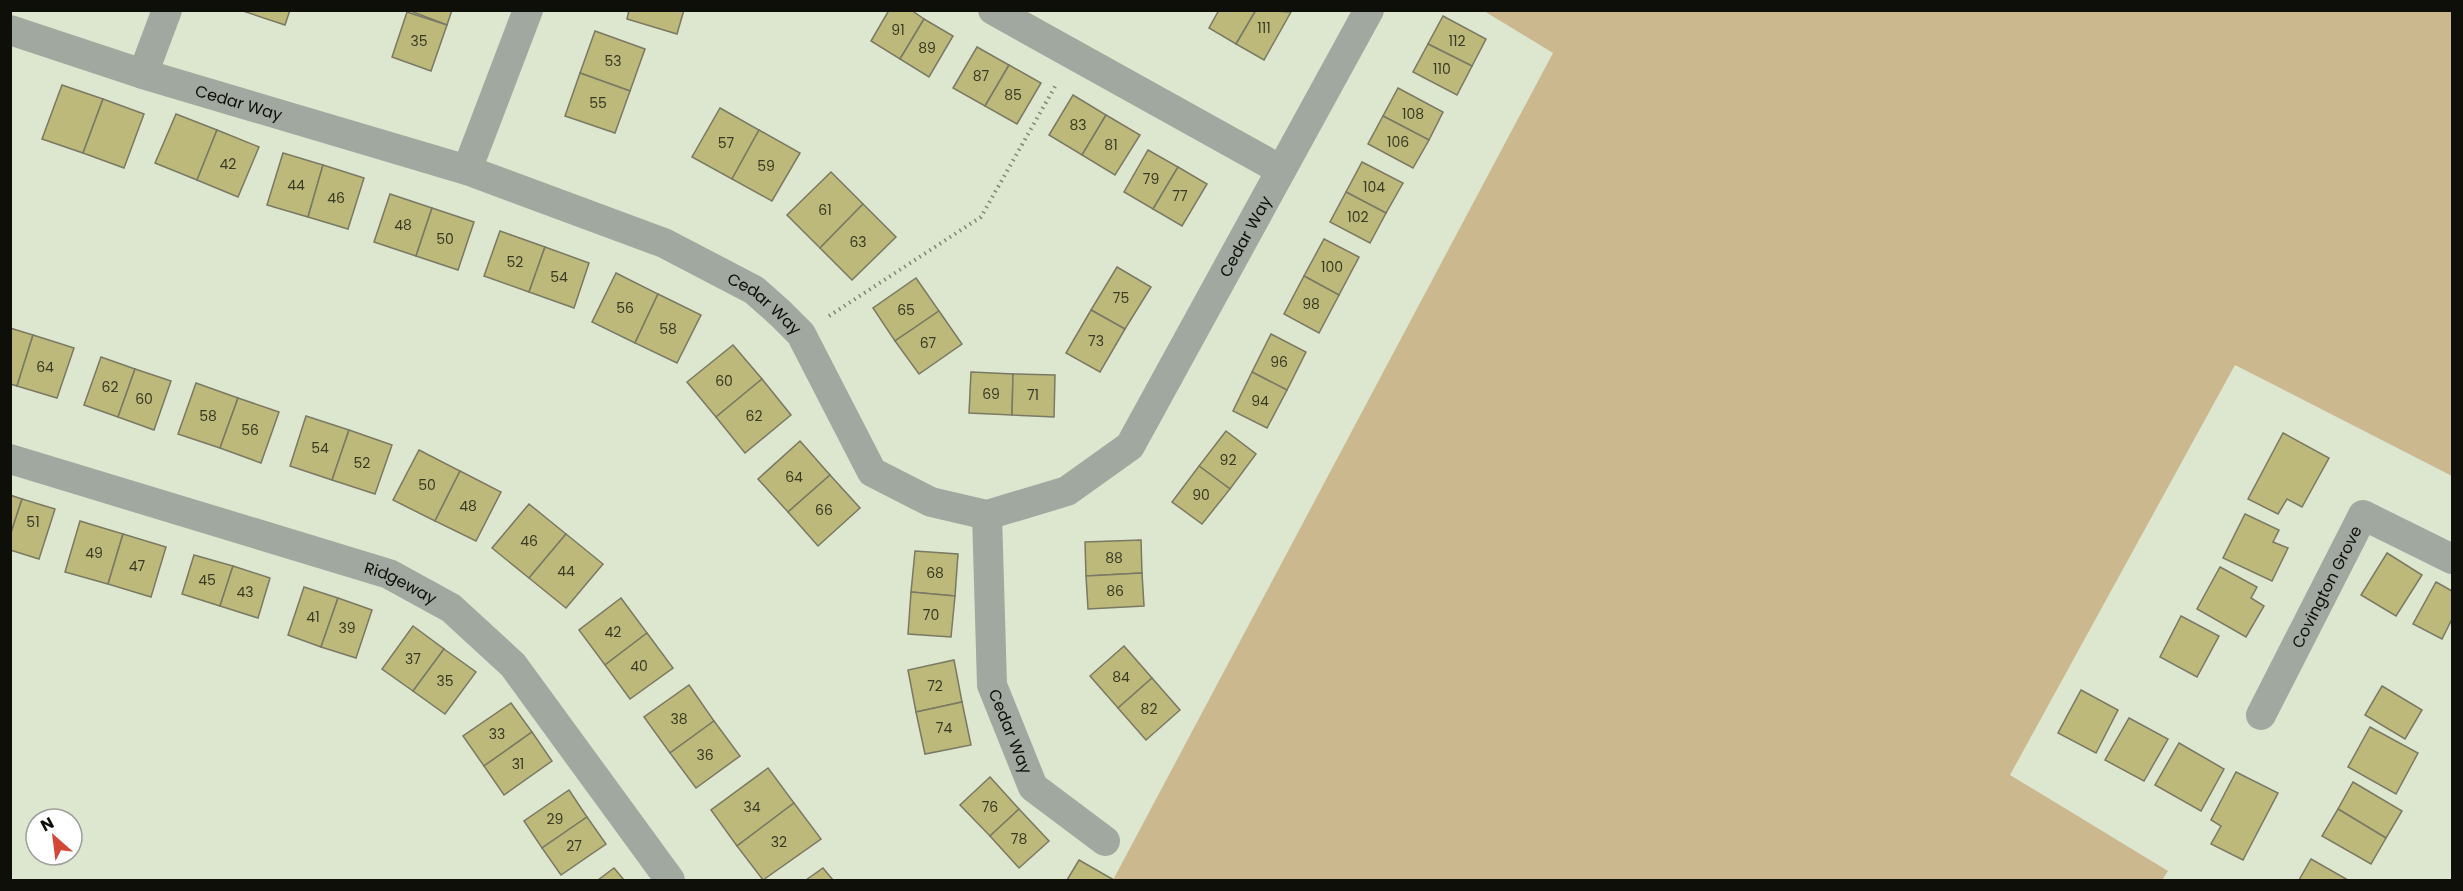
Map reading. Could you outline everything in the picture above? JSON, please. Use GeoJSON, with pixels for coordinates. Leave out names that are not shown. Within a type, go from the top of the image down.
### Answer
{"type":"FeatureCollection","features":[{"type":"Feature","properties":{"kind":"street"},"geometry":{"type":"LineString","coordinates":[[143,74],[167,10]]}},
{"type":"Feature","properties":{"kind":"street"},"geometry":{"type":"LineString","coordinates":[[467,170],[528,10]]}},
{"type":"Feature","properties":{"kind":"street"},"geometry":{"type":"LineString","coordinates":[[993,10],[1281,170]]}},
{"type":"Feature","properties":{"kind":"street","name":"Cedar Way"},"geometry":{"type":"LineString","coordinates":[[10,30],[143,74],[467,170],[664,243],[754,290],[801,334],[872,472],[931,502],[987,515],[1067,491],[1130,446],[1369,10]]}},
{"type":"Feature","properties":{"kind":"street","name":"Ridgeway"},"geometry":{"type":"LineString","coordinates":[[10,459],[389,574],[451,608],[513,665],[670,880]]}},
{"type":"Feature","properties":{"kind":"street","name":"Cedar Way"},"geometry":{"type":"LineString","coordinates":[[987,515],[992,685],[1033,787],[1105,841]]}},
{"type":"Feature","properties":{"kind":"street","name":"Covington Grove"},"geometry":{"type":"LineString","coordinates":[[2261,715],[2363,515],[2452,559]]}},
{"type":"Feature","properties":{"kind":"path"},"geometry":{"type":"LineString","coordinates":[[801,334],[981,217],[1073,55]]}},
{"type":"Feature","properties":{"kind":"shaded area"},"geometry":{"type":"Polygon","coordinates":[[[1484,11],[2452,11],[2452,476],[2235,365],[2010,775],[2168,871],[2162,880],[1113,880],[1553,53],[1484,11]]]}},
{"type":"Feature","properties":{"kind":"building"},"geometry":{"type":"Polygon","coordinates":[[[240,10],[290,10],[285,25],[240,10]]]}},
{"type":"Feature","properties":{"kind":"building"},"geometry":{"type":"Polygon","coordinates":[[[408,10],[452,10],[447,25],[408,10]]]}},
{"type":"Feature","properties":{"kind":"building"},"geometry":{"type":"Polygon","coordinates":[[[629,10],[684,10],[677,34],[627,19],[629,10]]]}},
{"type":"Feature","properties":{"kind":"building"},"geometry":{"type":"Polygon","coordinates":[[[889,10],[911,10],[924,19],[900,59],[871,41],[889,10]]]}},
{"type":"Feature","properties":{"kind":"building"},"geometry":{"type":"Polygon","coordinates":[[[1219,10],[1256,10],[1236,44],[1209,28],[1219,10]]]}},
{"type":"Feature","properties":{"kind":"building"},"geometry":{"type":"Polygon","coordinates":[[[1256,10],[1291,12],[1264,60],[1236,44],[1256,10]]]}},
{"type":"Feature","properties":{"kind":"building"},"geometry":{"type":"Polygon","coordinates":[[[407,12],[447,25],[431,71],[392,57],[407,12]]]}},
{"type":"Feature","properties":{"kind":"building"},"geometry":{"type":"Polygon","coordinates":[[[1443,16],[1486,39],[1472,66],[1428,44],[1443,16]]]}},
{"type":"Feature","properties":{"kind":"building"},"geometry":{"type":"Polygon","coordinates":[[[924,19],[953,36],[929,77],[900,59],[924,19]]]}},
{"type":"Feature","properties":{"kind":"building"},"geometry":{"type":"Polygon","coordinates":[[[595,31],[645,49],[630,91],[580,73],[595,31]]]}},
{"type":"Feature","properties":{"kind":"building"},"geometry":{"type":"Polygon","coordinates":[[[1428,44],[1472,66],[1457,95],[1413,72],[1428,44]]]}},
{"type":"Feature","properties":{"kind":"building"},"geometry":{"type":"Polygon","coordinates":[[[977,47],[1009,65],[985,106],[953,88],[977,47]]]}},
{"type":"Feature","properties":{"kind":"building"},"geometry":{"type":"Polygon","coordinates":[[[1009,65],[1041,83],[1017,124],[985,106],[1009,65]]]}},
{"type":"Feature","properties":{"kind":"building"},"geometry":{"type":"Polygon","coordinates":[[[580,73],[630,91],[615,133],[565,116],[580,73]]]}},
{"type":"Feature","properties":{"kind":"building"},"geometry":{"type":"Polygon","coordinates":[[[62,85],[103,99],[83,153],[42,139],[62,85]]]}},
{"type":"Feature","properties":{"kind":"building"},"geometry":{"type":"Polygon","coordinates":[[[1398,88],[1443,112],[1429,140],[1383,116],[1398,88]]]}},
{"type":"Feature","properties":{"kind":"building"},"geometry":{"type":"Polygon","coordinates":[[[1073,95],[1106,115],[1082,155],[1049,135],[1073,95]]]}},
{"type":"Feature","properties":{"kind":"building"},"geometry":{"type":"Polygon","coordinates":[[[103,99],[144,114],[124,168],[83,153],[103,99]]]}},
{"type":"Feature","properties":{"kind":"building"},"geometry":{"type":"Polygon","coordinates":[[[720,108],[759,130],[732,179],[692,157],[720,108]]]}},
{"type":"Feature","properties":{"kind":"building"},"geometry":{"type":"Polygon","coordinates":[[[176,114],[217,130],[197,180],[155,163],[176,114]]]}},
{"type":"Feature","properties":{"kind":"building"},"geometry":{"type":"Polygon","coordinates":[[[1106,115],[1140,135],[1115,175],[1082,155],[1106,115]]]}},
{"type":"Feature","properties":{"kind":"building"},"geometry":{"type":"Polygon","coordinates":[[[1383,116],[1429,140],[1413,168],[1368,144],[1383,116]]]}},
{"type":"Feature","properties":{"kind":"building"},"geometry":{"type":"Polygon","coordinates":[[[217,130],[259,147],[238,197],[197,180],[217,130]]]}},
{"type":"Feature","properties":{"kind":"building"},"geometry":{"type":"Polygon","coordinates":[[[759,130],[800,153],[772,201],[732,179],[759,130]]]}},
{"type":"Feature","properties":{"kind":"building"},"geometry":{"type":"Polygon","coordinates":[[[1148,150],[1178,167],[1153,209],[1124,192],[1148,150]]]}},
{"type":"Feature","properties":{"kind":"building"},"geometry":{"type":"Polygon","coordinates":[[[283,153],[323,165],[308,217],[267,205],[283,153]]]}},
{"type":"Feature","properties":{"kind":"building"},"geometry":{"type":"Polygon","coordinates":[[[1362,162],[1403,183],[1386,213],[1346,192],[1362,162]]]}},
{"type":"Feature","properties":{"kind":"building"},"geometry":{"type":"Polygon","coordinates":[[[323,165],[364,178],[348,229],[308,217],[323,165]]]}},
{"type":"Feature","properties":{"kind":"building"},"geometry":{"type":"Polygon","coordinates":[[[1178,167],[1207,184],[1182,226],[1153,209],[1178,167]]]}},
{"type":"Feature","properties":{"kind":"building"},"geometry":{"type":"Polygon","coordinates":[[[831,172],[863,204],[820,248],[787,215],[831,172]]]}},
{"type":"Feature","properties":{"kind":"building"},"geometry":{"type":"Polygon","coordinates":[[[1346,192],[1386,213],[1370,243],[1330,222],[1346,192]]]}},
{"type":"Feature","properties":{"kind":"building"},"geometry":{"type":"Polygon","coordinates":[[[390,194],[432,208],[416,256],[374,242],[390,194]]]}},
{"type":"Feature","properties":{"kind":"building"},"geometry":{"type":"Polygon","coordinates":[[[863,204],[896,237],[852,280],[820,248],[863,204]]]}},
{"type":"Feature","properties":{"kind":"building"},"geometry":{"type":"Polygon","coordinates":[[[432,208],[474,222],[458,270],[416,256],[432,208]]]}},
{"type":"Feature","properties":{"kind":"building"},"geometry":{"type":"Polygon","coordinates":[[[500,231],[545,247],[529,292],[484,276],[500,231]]]}},
{"type":"Feature","properties":{"kind":"building"},"geometry":{"type":"Polygon","coordinates":[[[1324,239],[1359,257],[1339,295],[1304,276],[1324,239]]]}},
{"type":"Feature","properties":{"kind":"building"},"geometry":{"type":"Polygon","coordinates":[[[545,247],[589,263],[574,308],[529,292],[545,247]]]}},
{"type":"Feature","properties":{"kind":"building"},"geometry":{"type":"Polygon","coordinates":[[[1117,267],[1151,287],[1125,329],[1091,310],[1117,267]]]}},
{"type":"Feature","properties":{"kind":"building"},"geometry":{"type":"Polygon","coordinates":[[[616,273],[658,294],[635,343],[592,322],[616,273]]]}},
{"type":"Feature","properties":{"kind":"building"},"geometry":{"type":"Polygon","coordinates":[[[1304,276],[1339,295],[1319,333],[1284,314],[1304,276]]]}},
{"type":"Feature","properties":{"kind":"building"},"geometry":{"type":"Polygon","coordinates":[[[916,278],[939,311],[895,341],[873,308],[916,278]]]}},
{"type":"Feature","properties":{"kind":"building"},"geometry":{"type":"Polygon","coordinates":[[[658,294],[701,315],[677,363],[635,343],[658,294]]]}},
{"type":"Feature","properties":{"kind":"building"},"geometry":{"type":"Polygon","coordinates":[[[1091,310],[1125,329],[1100,372],[1066,353],[1091,310]]]}},
{"type":"Feature","properties":{"kind":"building"},"geometry":{"type":"Polygon","coordinates":[[[939,311],[962,344],[919,374],[895,341],[939,311]]]}},
{"type":"Feature","properties":{"kind":"building"},"geometry":{"type":"Polygon","coordinates":[[[10,328],[33,335],[17,386],[10,384],[10,328]]]}},
{"type":"Feature","properties":{"kind":"building"},"geometry":{"type":"Polygon","coordinates":[[[1271,334],[1306,352],[1287,390],[1252,372],[1271,334]]]}},
{"type":"Feature","properties":{"kind":"building"},"geometry":{"type":"Polygon","coordinates":[[[33,335],[74,348],[57,398],[17,386],[33,335]]]}},
{"type":"Feature","properties":{"kind":"building"},"geometry":{"type":"Polygon","coordinates":[[[733,345],[762,379],[716,417],[687,382],[733,345]]]}},
{"type":"Feature","properties":{"kind":"building"},"geometry":{"type":"Polygon","coordinates":[[[101,357],[135,369],[118,417],[84,405],[101,357]]]}},
{"type":"Feature","properties":{"kind":"building"},"geometry":{"type":"Polygon","coordinates":[[[135,369],[171,381],[154,430],[118,417],[135,369]]]}},
{"type":"Feature","properties":{"kind":"building"},"geometry":{"type":"Polygon","coordinates":[[[971,372],[1013,374],[1012,415],[969,413],[971,372]]]}},
{"type":"Feature","properties":{"kind":"building"},"geometry":{"type":"Polygon","coordinates":[[[1252,372],[1287,390],[1267,428],[1233,411],[1252,372]]]}},
{"type":"Feature","properties":{"kind":"building"},"geometry":{"type":"Polygon","coordinates":[[[1013,374],[1055,375],[1054,417],[1012,415],[1013,374]]]}},
{"type":"Feature","properties":{"kind":"building"},"geometry":{"type":"Polygon","coordinates":[[[762,379],[791,415],[745,453],[716,417],[762,379]]]}},
{"type":"Feature","properties":{"kind":"building"},"geometry":{"type":"Polygon","coordinates":[[[196,383],[238,398],[220,448],[178,434],[196,383]]]}},
{"type":"Feature","properties":{"kind":"building"},"geometry":{"type":"Polygon","coordinates":[[[238,398],[279,412],[261,463],[220,448],[238,398]]]}},
{"type":"Feature","properties":{"kind":"building"},"geometry":{"type":"Polygon","coordinates":[[[306,416],[349,430],[332,480],[290,466],[306,416]]]}},
{"type":"Feature","properties":{"kind":"building"},"geometry":{"type":"Polygon","coordinates":[[[349,430],[392,445],[375,494],[332,480],[349,430]]]}},
{"type":"Feature","properties":{"kind":"building"},"geometry":{"type":"Polygon","coordinates":[[[1226,431],[1256,454],[1230,489],[1199,466],[1226,431]]]}},
{"type":"Feature","properties":{"kind":"building"},"geometry":{"type":"Polygon","coordinates":[[[2283,433],[2329,458],[2302,507],[2287,499],[2278,514],[2248,499],[2283,433]]]}},
{"type":"Feature","properties":{"kind":"building"},"geometry":{"type":"Polygon","coordinates":[[[800,441],[830,475],[788,512],[758,479],[800,441]]]}},
{"type":"Feature","properties":{"kind":"building"},"geometry":{"type":"Polygon","coordinates":[[[419,450],[460,471],[435,521],[393,500],[419,450]]]}},
{"type":"Feature","properties":{"kind":"building"},"geometry":{"type":"Polygon","coordinates":[[[1199,466],[1230,489],[1202,524],[1172,502],[1199,466]]]}},
{"type":"Feature","properties":{"kind":"building"},"geometry":{"type":"Polygon","coordinates":[[[460,471],[501,492],[476,541],[435,521],[460,471]]]}},
{"type":"Feature","properties":{"kind":"building"},"geometry":{"type":"Polygon","coordinates":[[[830,475],[860,508],[818,546],[788,512],[830,475]]]}},
{"type":"Feature","properties":{"kind":"building"},"geometry":{"type":"Polygon","coordinates":[[[10,495],[22,499],[10,536],[10,495]]]}},
{"type":"Feature","properties":{"kind":"building"},"geometry":{"type":"Polygon","coordinates":[[[22,499],[55,509],[39,559],[10,550],[10,536],[22,499]]]}},
{"type":"Feature","properties":{"kind":"building"},"geometry":{"type":"Polygon","coordinates":[[[529,504],[566,534],[529,578],[492,548],[529,504]]]}},
{"type":"Feature","properties":{"kind":"building"},"geometry":{"type":"Polygon","coordinates":[[[2245,514],[2279,530],[2273,542],[2288,548],[2272,581],[2223,558],[2245,514]]]}},
{"type":"Feature","properties":{"kind":"building"},"geometry":{"type":"Polygon","coordinates":[[[80,521],[123,534],[108,584],[65,572],[80,521]]]}},
{"type":"Feature","properties":{"kind":"building"},"geometry":{"type":"Polygon","coordinates":[[[123,534],[166,547],[151,597],[108,584],[123,534]]]}},
{"type":"Feature","properties":{"kind":"building"},"geometry":{"type":"Polygon","coordinates":[[[566,534],[603,564],[566,608],[529,578],[566,534]]]}},
{"type":"Feature","properties":{"kind":"building"},"geometry":{"type":"Polygon","coordinates":[[[1141,540],[1142,573],[1086,576],[1085,542],[1141,540]]]}},
{"type":"Feature","properties":{"kind":"building"},"geometry":{"type":"Polygon","coordinates":[[[915,551],[958,554],[955,596],[911,592],[915,551]]]}},
{"type":"Feature","properties":{"kind":"building"},"geometry":{"type":"Polygon","coordinates":[[[2387,553],[2422,575],[2396,616],[2361,595],[2387,553]]]}},
{"type":"Feature","properties":{"kind":"building"},"geometry":{"type":"Polygon","coordinates":[[[194,555],[233,566],[220,606],[182,594],[194,555]]]}},
{"type":"Feature","properties":{"kind":"building"},"geometry":{"type":"Polygon","coordinates":[[[233,566],[270,578],[258,618],[220,606],[233,566]]]}},
{"type":"Feature","properties":{"kind":"building"},"geometry":{"type":"Polygon","coordinates":[[[2220,567],[2257,587],[2251,598],[2264,606],[2246,637],[2197,609],[2220,567]]]}},
{"type":"Feature","properties":{"kind":"building"},"geometry":{"type":"Polygon","coordinates":[[[1142,573],[1144,606],[1088,609],[1086,576],[1142,573]]]}},
{"type":"Feature","properties":{"kind":"building"},"geometry":{"type":"Polygon","coordinates":[[[2436,582],[2452,591],[2452,619],[2442,639],[2413,624],[2436,582]]]}},
{"type":"Feature","properties":{"kind":"building"},"geometry":{"type":"Polygon","coordinates":[[[304,587],[338,598],[321,647],[288,635],[304,587]]]}},
{"type":"Feature","properties":{"kind":"building"},"geometry":{"type":"Polygon","coordinates":[[[911,592],[955,596],[951,637],[908,634],[911,592]]]}},
{"type":"Feature","properties":{"kind":"building"},"geometry":{"type":"Polygon","coordinates":[[[338,598],[372,610],[356,658],[321,647],[338,598]]]}},
{"type":"Feature","properties":{"kind":"building"},"geometry":{"type":"Polygon","coordinates":[[[621,598],[647,633],[605,665],[579,630],[621,598]]]}},
{"type":"Feature","properties":{"kind":"building"},"geometry":{"type":"Polygon","coordinates":[[[2181,616],[2219,636],[2197,677],[2160,657],[2181,616]]]}},
{"type":"Feature","properties":{"kind":"building"},"geometry":{"type":"Polygon","coordinates":[[[413,626],[444,649],[413,691],[382,669],[413,626]]]}},
{"type":"Feature","properties":{"kind":"building"},"geometry":{"type":"Polygon","coordinates":[[[647,633],[673,668],[630,699],[605,665],[647,633]]]}},
{"type":"Feature","properties":{"kind":"building"},"geometry":{"type":"Polygon","coordinates":[[[1124,646],[1152,678],[1118,708],[1090,676],[1124,646]]]}},
{"type":"Feature","properties":{"kind":"building"},"geometry":{"type":"Polygon","coordinates":[[[444,649],[476,672],[445,714],[413,691],[444,649]]]}},
{"type":"Feature","properties":{"kind":"building"},"geometry":{"type":"Polygon","coordinates":[[[954,660],[962,702],[916,712],[908,670],[954,660]]]}},
{"type":"Feature","properties":{"kind":"building"},"geometry":{"type":"Polygon","coordinates":[[[1152,678],[1180,710],[1146,740],[1118,708],[1152,678]]]}},
{"type":"Feature","properties":{"kind":"building"},"geometry":{"type":"Polygon","coordinates":[[[689,685],[714,721],[670,753],[644,717],[689,685]]]}},
{"type":"Feature","properties":{"kind":"building"},"geometry":{"type":"Polygon","coordinates":[[[2382,686],[2422,710],[2405,739],[2365,715],[2382,686]]]}},
{"type":"Feature","properties":{"kind":"building"},"geometry":{"type":"Polygon","coordinates":[[[2081,690],[2118,710],[2096,753],[2058,733],[2081,690]]]}},
{"type":"Feature","properties":{"kind":"building"},"geometry":{"type":"Polygon","coordinates":[[[962,702],[971,745],[925,754],[916,712],[962,702]]]}},
{"type":"Feature","properties":{"kind":"building"},"geometry":{"type":"Polygon","coordinates":[[[511,703],[532,732],[484,766],[463,736],[511,703]]]}},
{"type":"Feature","properties":{"kind":"building"},"geometry":{"type":"Polygon","coordinates":[[[2129,718],[2168,739],[2144,781],[2105,760],[2129,718]]]}},
{"type":"Feature","properties":{"kind":"building"},"geometry":{"type":"Polygon","coordinates":[[[714,721],[740,756],[696,788],[670,753],[714,721]]]}},
{"type":"Feature","properties":{"kind":"building"},"geometry":{"type":"Polygon","coordinates":[[[2370,727],[2418,753],[2396,794],[2348,767],[2370,727]]]}},
{"type":"Feature","properties":{"kind":"building"},"geometry":{"type":"Polygon","coordinates":[[[532,732],[552,761],[504,795],[484,766],[532,732]]]}},
{"type":"Feature","properties":{"kind":"building"},"geometry":{"type":"Polygon","coordinates":[[[2179,743],[2224,769],[2201,811],[2155,785],[2179,743]]]}},
{"type":"Feature","properties":{"kind":"building"},"geometry":{"type":"Polygon","coordinates":[[[768,768],[794,803],[737,846],[711,810],[768,768]]]}},
{"type":"Feature","properties":{"kind":"building"},"geometry":{"type":"Polygon","coordinates":[[[2236,772],[2278,793],[2243,860],[2211,844],[2221,826],[2211,820],[2236,772]]]}},
{"type":"Feature","properties":{"kind":"building"},"geometry":{"type":"Polygon","coordinates":[[[990,777],[1019,809],[990,836],[960,805],[990,777]]]}},
{"type":"Feature","properties":{"kind":"building"},"geometry":{"type":"Polygon","coordinates":[[[2353,782],[2402,811],[2386,838],[2338,809],[2353,782]]]}},
{"type":"Feature","properties":{"kind":"building"},"geometry":{"type":"Polygon","coordinates":[[[569,790],[587,817],[542,848],[524,821],[569,790]]]}},
{"type":"Feature","properties":{"kind":"building"},"geometry":{"type":"Polygon","coordinates":[[[794,803],[821,839],[763,880],[737,846],[794,803]]]}},
{"type":"Feature","properties":{"kind":"building"},"geometry":{"type":"Polygon","coordinates":[[[1019,809],[1049,841],[1019,868],[990,836],[1019,809]]]}},
{"type":"Feature","properties":{"kind":"building"},"geometry":{"type":"Polygon","coordinates":[[[2338,809],[2386,838],[2371,864],[2322,836],[2338,809]]]}},
{"type":"Feature","properties":{"kind":"building"},"geometry":{"type":"Polygon","coordinates":[[[587,817],[606,844],[561,875],[542,848],[587,817]]]}},
{"type":"Feature","properties":{"kind":"building"},"geometry":{"type":"Polygon","coordinates":[[[2311,859],[2348,880],[2299,880],[2311,859]]]}},
{"type":"Feature","properties":{"kind":"building"},"geometry":{"type":"Polygon","coordinates":[[[1079,860],[1114,880],[1067,880],[1079,860]]]}},
{"type":"Feature","properties":{"kind":"building"},"geometry":{"type":"Polygon","coordinates":[[[614,868],[624,880],[598,880],[614,868]]]}},
{"type":"Feature","properties":{"kind":"building"},"geometry":{"type":"Polygon","coordinates":[[[823,868],[833,880],[806,880],[823,868]]]}}]}
